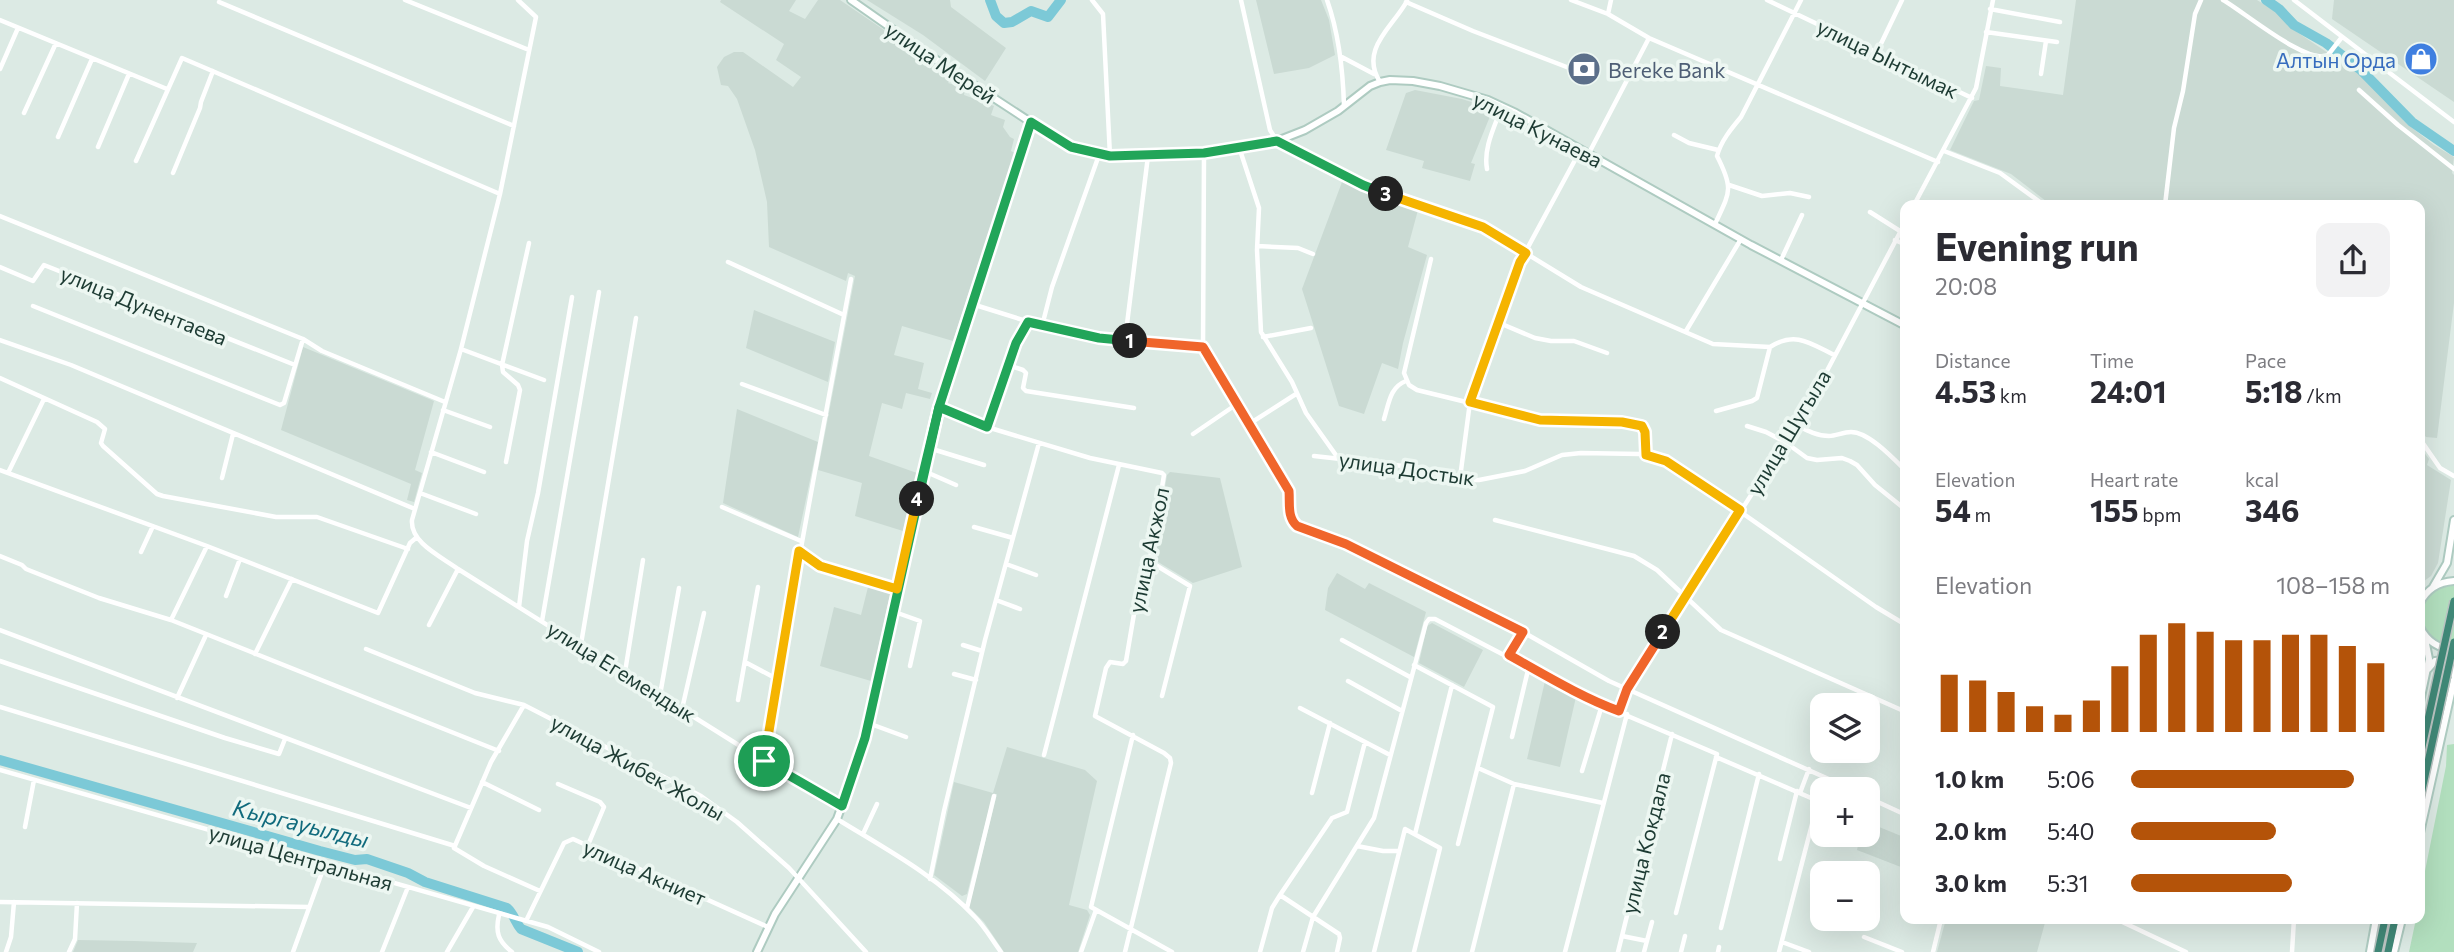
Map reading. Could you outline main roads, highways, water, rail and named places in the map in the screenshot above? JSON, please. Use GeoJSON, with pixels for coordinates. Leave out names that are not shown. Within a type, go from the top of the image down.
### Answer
{"type":"FeatureCollection","features":[{"type":"Feature","properties":{"kind":"highway"},"geometry":{"type":"LineString","coordinates":[[2425,733],[2454,601]]}},
{"type":"Feature","properties":{"kind":"highway"},"geometry":{"type":"LineString","coordinates":[[2425,776],[2454,642]]}},
{"type":"Feature","properties":{"kind":"highway"},"geometry":{"type":"LineString","coordinates":[[2378,952],[2384,924]]}},
{"type":"Feature","properties":{"kind":"highway"},"geometry":{"type":"LineString","coordinates":[[2388,952],[2394,924]]}},
{"type":"Feature","properties":{"kind":"main road","name":"улица Мерей"},"geometry":{"type":"LineString","coordinates":[[851,0],[1031,122]]}},
{"type":"Feature","properties":{"kind":"main road","name":"улица Кунаева"},"geometry":{"type":"LineString","coordinates":[[1031,122],[1071,147],[1099,155],[1204,153],[1277,141],[1319,123],[1370,86],[1380,82],[1390,80],[1440,86],[1502,106],[1741,239],[1900,323]]}},
{"type":"Feature","properties":{"kind":"main road"},"geometry":{"type":"LineString","coordinates":[[757,952],[768,927],[837,819],[859,758],[928,447],[1031,122]]}},
{"type":"Feature","properties":{"kind":"main road"},"geometry":{"type":"LineString","coordinates":[[2425,596],[2444,570],[2454,520]]}},
{"type":"Feature","properties":{"kind":"main road"},"geometry":{"type":"LineString","coordinates":[[2449,553],[2454,566]]}},
{"type":"Feature","properties":{"kind":"main road"},"geometry":{"type":"LineString","coordinates":[[2425,592],[2454,581]]}},
{"type":"Feature","properties":{"kind":"main road"},"geometry":{"type":"LineString","coordinates":[[2425,634],[2434,644],[2454,649]]}},
{"type":"Feature","properties":{"kind":"main road"},"geometry":{"type":"LineString","coordinates":[[2425,642],[2428,651],[2425,679]]}},
{"type":"Feature","properties":{"kind":"main road"},"geometry":{"type":"LineString","coordinates":[[2425,811],[2454,678],[2450,663],[2443,660],[2435,661],[2427,670]]}},
{"type":"Feature","properties":{"kind":"main road"},"geometry":{"type":"LineString","coordinates":[[2370,952],[2375,924]]}},
{"type":"Feature","properties":{"kind":"main road"},"geometry":{"type":"LineString","coordinates":[[2394,952],[2401,924]]}},
{"type":"Feature","properties":{"kind":"waterway"},"geometry":{"type":"LineString","coordinates":[[990,0],[996,16],[1004,23],[1012,22],[1031,11],[1048,17],[1061,0]]}},
{"type":"Feature","properties":{"kind":"waterway"},"geometry":{"type":"LineString","coordinates":[[2266,0],[2294,25],[2326,43],[2361,70],[2412,122],[2454,151]]}},
{"type":"Feature","properties":{"kind":"waterway","name":"Кыргауылды"},"geometry":{"type":"LineString","coordinates":[[0,760],[320,851],[355,860],[367,859],[425,882],[507,908],[521,929],[578,952]]}},
{"type":"Feature","properties":{"kind":"place","name":"Алтын Орда"},"geometry":{"type":"Point","coordinates":[2421,59]}},
{"type":"Feature","properties":{"kind":"place","name":"Bereke Bank"},"geometry":{"type":"Point","coordinates":[1584,69]}}]}
